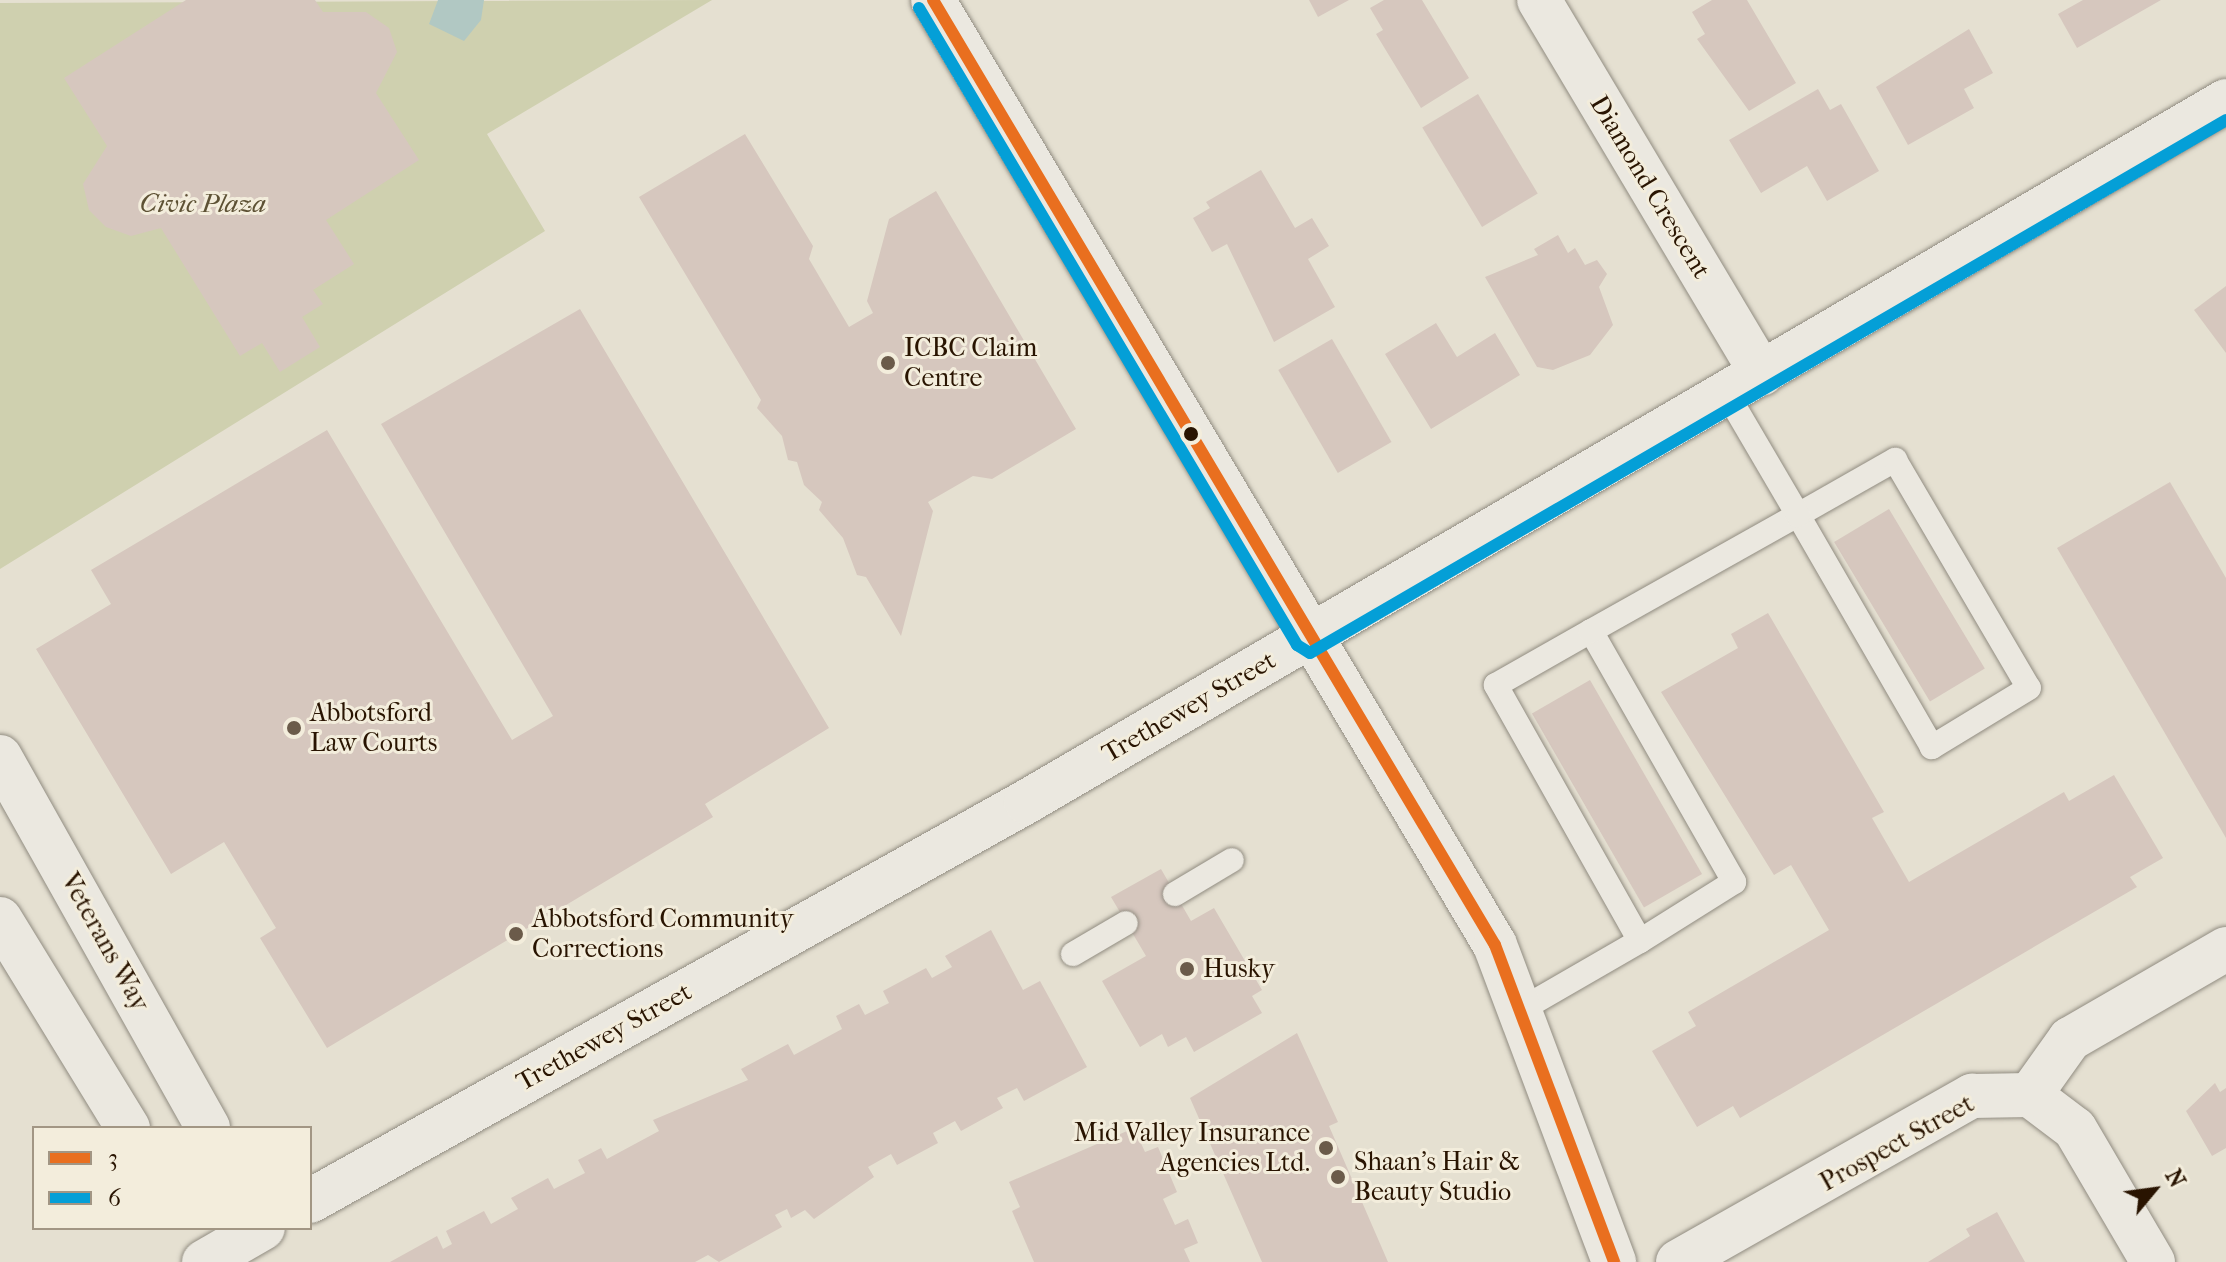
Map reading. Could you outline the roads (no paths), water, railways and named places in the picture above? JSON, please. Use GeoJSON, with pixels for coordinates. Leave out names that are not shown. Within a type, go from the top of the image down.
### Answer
{"type":"FeatureCollection","features":[{"type":"Feature","properties":{"kind":"main road"},"geometry":{"type":"LineString","coordinates":[[933,0],[1495,945],[1522,1009],[1614,1262]]}},
{"type":"Feature","properties":{"kind":"main road","name":"Diamond Crescent"},"geometry":{"type":"LineString","coordinates":[[1539,0],[1744,384]]}},
{"type":"Feature","properties":{"kind":"main road","name":"Trethewey Street"},"geometry":{"type":"LineString","coordinates":[[312,1200],[1311,637],[2226,101]]}},
{"type":"Feature","properties":{"kind":"main road","name":"Veterans Way"},"geometry":{"type":"LineString","coordinates":[[0,757],[207,1126]]}},
{"type":"Feature","properties":{"kind":"main road"},"geometry":{"type":"LineString","coordinates":[[0,919],[127,1126]]}},
{"type":"Feature","properties":{"kind":"main road"},"geometry":{"type":"LineString","coordinates":[[2153,1262],[2075,1129],[2030,1095],[2070,1039],[2226,949]]}},
{"type":"Feature","properties":{"kind":"main road","name":"Prospect Street"},"geometry":{"type":"LineString","coordinates":[[1678,1262],[1972,1096],[2030,1095]]}},
{"type":"Feature","properties":{"kind":"lane"},"geometry":{"type":"LineString","coordinates":[[1640,941],[1496,685],[1591,631],[1798,515],[1895,460],[2029,688],[1932,747],[1798,515],[1744,384]]}},
{"type":"Feature","properties":{"kind":"lane"},"geometry":{"type":"LineString","coordinates":[[1522,1009],[1734,882],[1591,631]]}},
{"type":"Feature","properties":{"kind":"lane"},"geometry":{"type":"LineString","coordinates":[[1175,894],[1232,860]]}},
{"type":"Feature","properties":{"kind":"lane"},"geometry":{"type":"LineString","coordinates":[[1073,954],[1126,923]]}},
{"type":"Feature","properties":{"kind":"water"},"geometry":{"type":"Polygon","coordinates":[[[438,0],[484,0],[481,20],[464,41],[429,24],[438,0]]]}},
{"type":"Feature","properties":{"kind":"place","name":"ICBC Claim Centre"},"geometry":{"type":"Point","coordinates":[888,363]}},
{"type":"Feature","properties":{"kind":"place","name":"Abbotsford Law Courts"},"geometry":{"type":"Point","coordinates":[294,728]}},
{"type":"Feature","properties":{"kind":"place","name":"Abbotsford Community Corrections"},"geometry":{"type":"Point","coordinates":[516,934]}},
{"type":"Feature","properties":{"kind":"place","name":"Husky"},"geometry":{"type":"Point","coordinates":[1187,969]}},
{"type":"Feature","properties":{"kind":"place","name":"Mid Valley Insurance Agencies Ltd."},"geometry":{"type":"Point","coordinates":[1326,1148]}},
{"type":"Feature","properties":{"kind":"place","name":"Shaan's Hair & Beauty Studio"},"geometry":{"type":"Point","coordinates":[1338,1177]}},
{"type":"Feature","properties":{"kind":"park label","name":"Civic Plaza"},"geometry":{"type":"Point","coordinates":[203,204]}}]}
